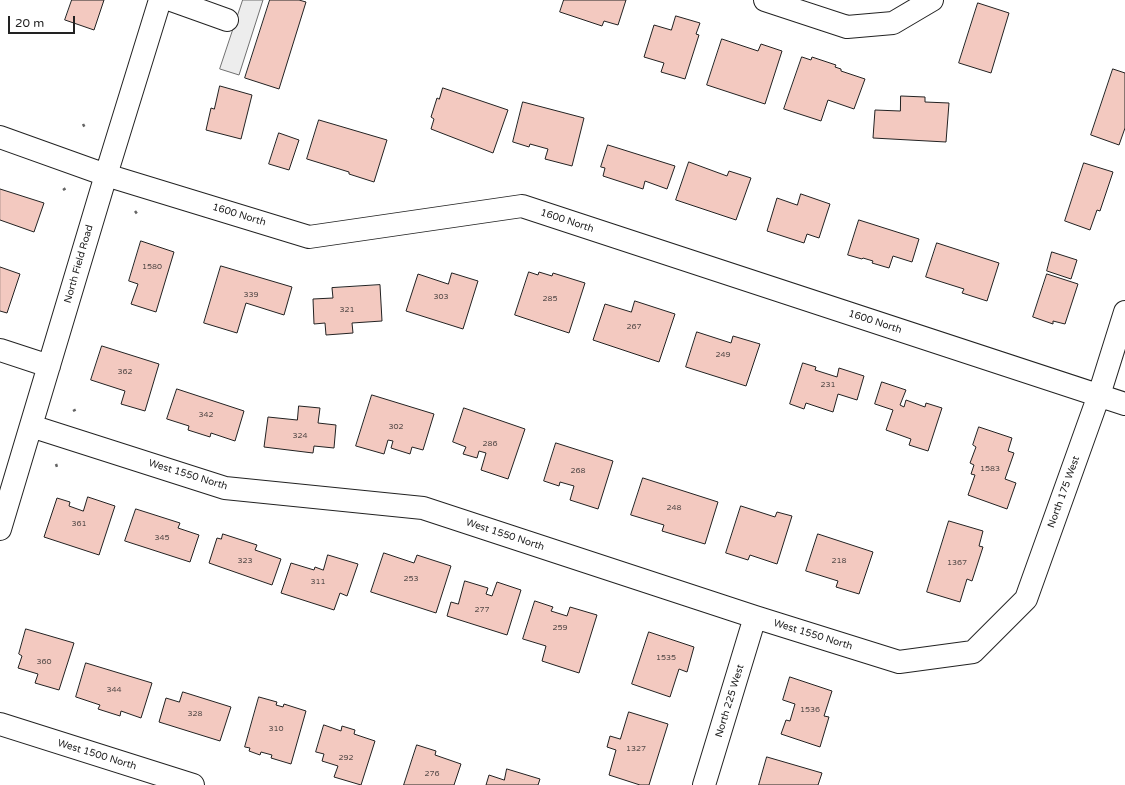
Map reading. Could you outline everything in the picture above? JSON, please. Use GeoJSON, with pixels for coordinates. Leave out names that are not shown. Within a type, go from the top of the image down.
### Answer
{"type":"FeatureCollection","features":[{"type":"Feature","properties":{"kind":"street","name":"North Field Road"},"geometry":{"type":"LineString","coordinates":[[0,529],[160,0]]}},
{"type":"Feature","properties":{"kind":"street"},"geometry":{"type":"LineString","coordinates":[[171,0],[227,20]]}},
{"type":"Feature","properties":{"kind":"street"},"geometry":{"type":"LineString","coordinates":[[766,0],[847,27],[893,23],[932,0]]}},
{"type":"Feature","properties":{"kind":"street","name":"1600 North"},"geometry":{"type":"LineString","coordinates":[[0,137],[106,175],[309,237],[522,206],[1125,404]]}},
{"type":"Feature","properties":{"kind":"street","name":"North 175 West"},"geometry":{"type":"LineString","coordinates":[[973,652],[1026,600],[1099,395],[1125,312]]}},
{"type":"Feature","properties":{"kind":"street"},"geometry":{"type":"LineString","coordinates":[[0,350],[50,366]]}},
{"type":"Feature","properties":{"kind":"street","name":"West 1550 North"},"geometry":{"type":"LineString","coordinates":[[31,426],[225,488],[423,508],[755,617],[899,662],[973,652]]}},
{"type":"Feature","properties":{"kind":"street","name":"North 225 West"},"geometry":{"type":"LineString","coordinates":[[704,785],[755,617]]}},
{"type":"Feature","properties":{"kind":"street","name":"West 1500 North"},"geometry":{"type":"LineString","coordinates":[[0,724],[193,785]]}},
{"type":"Feature","properties":{"kind":"path"},"geometry":{"type":"LineString","coordinates":[[83,124],[85,128]]}},
{"type":"Feature","properties":{"kind":"path"},"geometry":{"type":"LineString","coordinates":[[135,212],[138,215]]}},
{"type":"Feature","properties":{"kind":"path"},"geometry":{"type":"LineString","coordinates":[[73,411],[77,409]]}},
{"type":"Feature","properties":{"kind":"shaded area"},"geometry":{"type":"Polygon","coordinates":[[[243,0],[263,0],[239,75],[220,69],[243,0]]]}},
{"type":"Feature","properties":{"kind":"building"},"geometry":{"type":"Polygon","coordinates":[[[72,0],[104,0],[94,30],[65,20],[72,0]]]}},
{"type":"Feature","properties":{"kind":"building"},"geometry":{"type":"Polygon","coordinates":[[[270,0],[299,0],[306,2],[279,89],[245,78],[270,0]]]}},
{"type":"Feature","properties":{"kind":"building"},"geometry":{"type":"Polygon","coordinates":[[[564,0],[626,0],[618,25],[604,21],[602,26],[560,12],[564,0]]]}},
{"type":"Feature","properties":{"kind":"building"},"geometry":{"type":"Polygon","coordinates":[[[978,3],[1009,13],[991,73],[959,63],[978,3]]]}},
{"type":"Feature","properties":{"kind":"building"},"geometry":{"type":"Polygon","coordinates":[[[676,16],[700,23],[696,34],[699,35],[685,79],[661,72],[664,63],[644,57],[654,25],[671,30],[676,16]]]}},
{"type":"Feature","properties":{"kind":"building"},"geometry":{"type":"Polygon","coordinates":[[[722,39],[758,51],[761,44],[782,51],[765,104],[707,85],[722,39]]]}},
{"type":"Feature","properties":{"kind":"building"},"geometry":{"type":"Polygon","coordinates":[[[802,57],[811,60],[812,57],[836,65],[835,67],[841,69],[841,71],[865,79],[854,109],[828,100],[821,121],[784,109],[802,57]]]}},
{"type":"Feature","properties":{"kind":"building"},"geometry":{"type":"Polygon","coordinates":[[[1113,69],[1125,73],[1125,128],[1119,145],[1091,135],[1113,69]]]}},
{"type":"Feature","properties":{"kind":"building"},"geometry":{"type":"Polygon","coordinates":[[[220,86],[252,95],[241,139],[206,130],[211,108],[214,109],[220,86]]]}},
{"type":"Feature","properties":{"kind":"building"},"geometry":{"type":"Polygon","coordinates":[[[443,88],[508,110],[493,153],[431,129],[434,119],[431,117],[437,98],[439,99],[443,88]]]}},
{"type":"Feature","properties":{"kind":"building"},"geometry":{"type":"Polygon","coordinates":[[[901,96],[925,97],[925,102],[949,103],[946,142],[873,138],[875,110],[900,111],[901,96]]]}},
{"type":"Feature","properties":{"kind":"building"},"geometry":{"type":"Polygon","coordinates":[[[523,102],[584,118],[572,166],[545,159],[548,149],[530,144],[529,147],[513,142],[523,102]]]}},
{"type":"Feature","properties":{"kind":"building"},"geometry":{"type":"Polygon","coordinates":[[[319,120],[387,140],[374,182],[349,174],[349,172],[307,159],[319,120]]]}},
{"type":"Feature","properties":{"kind":"building"},"geometry":{"type":"Polygon","coordinates":[[[279,133],[299,140],[289,170],[269,164],[279,133]]]}},
{"type":"Feature","properties":{"kind":"building"},"geometry":{"type":"Polygon","coordinates":[[[608,145],[675,166],[667,189],[645,181],[643,189],[603,176],[605,168],[601,167],[608,145]]]}},
{"type":"Feature","properties":{"kind":"building"},"geometry":{"type":"Polygon","coordinates":[[[689,162],[727,176],[729,171],[751,178],[736,220],[676,200],[689,162]]]}},
{"type":"Feature","properties":{"kind":"building"},"geometry":{"type":"Polygon","coordinates":[[[1084,163],[1113,172],[1100,211],[1097,210],[1090,230],[1065,221],[1084,163]]]}},
{"type":"Feature","properties":{"kind":"building"},"geometry":{"type":"Polygon","coordinates":[[[0,189],[44,203],[34,232],[0,220],[0,189]]]}},
{"type":"Feature","properties":{"kind":"building"},"geometry":{"type":"Polygon","coordinates":[[[801,194],[830,204],[819,238],[807,234],[804,243],[767,231],[777,198],[797,205],[801,194]]]}},
{"type":"Feature","properties":{"kind":"building"},"geometry":{"type":"Polygon","coordinates":[[[859,220],[919,239],[912,262],[893,256],[889,268],[872,263],[873,261],[848,255],[859,220]]]}},
{"type":"Feature","properties":{"kind":"building"},"geometry":{"type":"Polygon","coordinates":[[[141,241],[174,252],[156,312],[131,304],[138,284],[129,281],[141,241]]]}},
{"type":"Feature","properties":{"kind":"building"},"geometry":{"type":"Polygon","coordinates":[[[937,243],[999,263],[987,301],[962,293],[964,289],[926,277],[937,243]]]}},
{"type":"Feature","properties":{"kind":"building"},"geometry":{"type":"Polygon","coordinates":[[[1052,252],[1077,260],[1071,279],[1047,271],[1052,252]]]}},
{"type":"Feature","properties":{"kind":"building"},"geometry":{"type":"Polygon","coordinates":[[[221,266],[292,287],[284,315],[246,303],[237,333],[204,323],[221,266]]]}},
{"type":"Feature","properties":{"kind":"building"},"geometry":{"type":"Polygon","coordinates":[[[0,267],[20,274],[7,313],[0,311],[0,267]]]}},
{"type":"Feature","properties":{"kind":"building"},"geometry":{"type":"Polygon","coordinates":[[[529,272],[538,275],[539,272],[552,276],[553,273],[585,283],[569,333],[515,315],[529,272]]]}},
{"type":"Feature","properties":{"kind":"building"},"geometry":{"type":"Polygon","coordinates":[[[452,273],[478,281],[463,329],[406,311],[418,274],[448,284],[452,273]]]}},
{"type":"Feature","properties":{"kind":"building"},"geometry":{"type":"Polygon","coordinates":[[[1047,274],[1078,284],[1065,324],[1053,321],[1053,324],[1033,317],[1047,274]]]}},
{"type":"Feature","properties":{"kind":"building"},"geometry":{"type":"Polygon","coordinates":[[[380,285],[382,321],[352,323],[353,333],[326,335],[325,323],[314,324],[313,299],[333,298],[332,288],[380,285]]]}},
{"type":"Feature","properties":{"kind":"building"},"geometry":{"type":"Polygon","coordinates":[[[635,301],[675,314],[659,362],[593,340],[605,304],[631,312],[635,301]]]}},
{"type":"Feature","properties":{"kind":"building"},"geometry":{"type":"Polygon","coordinates":[[[697,332],[731,343],[733,336],[760,344],[746,386],[686,367],[697,332]]]}},
{"type":"Feature","properties":{"kind":"building"},"geometry":{"type":"Polygon","coordinates":[[[102,346],[159,364],[145,411],[121,404],[125,391],[91,380],[102,346]]]}},
{"type":"Feature","properties":{"kind":"building"},"geometry":{"type":"Polygon","coordinates":[[[803,363],[816,367],[815,370],[837,377],[839,368],[864,376],[857,400],[838,394],[833,412],[806,403],[804,409],[790,404],[803,363]]]}},
{"type":"Feature","properties":{"kind":"building"},"geometry":{"type":"Polygon","coordinates":[[[882,382],[906,390],[900,405],[904,407],[906,400],[925,407],[926,403],[942,408],[928,451],[909,445],[911,439],[886,430],[893,410],[875,404],[882,382]]]}},
{"type":"Feature","properties":{"kind":"building"},"geometry":{"type":"Polygon","coordinates":[[[177,389],[244,411],[235,441],[211,433],[210,437],[188,430],[189,426],[167,419],[177,389]]]}},
{"type":"Feature","properties":{"kind":"building"},"geometry":{"type":"Polygon","coordinates":[[[372,395],[434,414],[423,450],[412,447],[410,454],[391,448],[393,441],[388,440],[384,454],[356,446],[372,395]]]}},
{"type":"Feature","properties":{"kind":"building"},"geometry":{"type":"Polygon","coordinates":[[[299,406],[320,408],[318,423],[336,425],[334,448],[314,446],[313,453],[264,447],[268,417],[297,420],[299,406]]]}},
{"type":"Feature","properties":{"kind":"building"},"geometry":{"type":"Polygon","coordinates":[[[464,408],[525,429],[508,479],[481,470],[486,453],[479,451],[477,458],[463,454],[466,447],[453,442],[464,408]]]}},
{"type":"Feature","properties":{"kind":"building"},"geometry":{"type":"Polygon","coordinates":[[[979,427],[1012,438],[1008,451],[1014,453],[1005,479],[1016,483],[1007,509],[968,495],[975,475],[971,474],[974,465],[970,463],[976,447],[973,445],[979,427]]]}},
{"type":"Feature","properties":{"kind":"building"},"geometry":{"type":"Polygon","coordinates":[[[556,443],[613,461],[598,509],[570,500],[574,486],[560,482],[559,486],[544,481],[556,443]]]}},
{"type":"Feature","properties":{"kind":"building"},"geometry":{"type":"Polygon","coordinates":[[[643,478],[718,502],[705,544],[662,531],[664,525],[631,515],[643,478]]]}},
{"type":"Feature","properties":{"kind":"building"},"geometry":{"type":"Polygon","coordinates":[[[88,497],[115,506],[99,555],[44,537],[57,498],[70,502],[69,506],[83,511],[88,497]]]}},
{"type":"Feature","properties":{"kind":"building"},"geometry":{"type":"Polygon","coordinates":[[[741,506],[775,517],[777,512],[792,516],[777,564],[750,555],[748,560],[726,553],[741,506]]]}},
{"type":"Feature","properties":{"kind":"building"},"geometry":{"type":"Polygon","coordinates":[[[136,509],[180,523],[178,528],[199,535],[190,562],[125,541],[136,509]]]}},
{"type":"Feature","properties":{"kind":"building"},"geometry":{"type":"Polygon","coordinates":[[[949,521],[983,531],[979,546],[983,547],[972,581],[967,579],[960,602],[927,592],[949,521]]]}},
{"type":"Feature","properties":{"kind":"building"},"geometry":{"type":"Polygon","coordinates":[[[223,534],[257,545],[255,550],[281,559],[272,585],[209,563],[217,538],[221,539],[223,534]]]}},
{"type":"Feature","properties":{"kind":"building"},"geometry":{"type":"Polygon","coordinates":[[[818,534],[873,552],[859,594],[836,587],[838,581],[806,571],[818,534]]]}},
{"type":"Feature","properties":{"kind":"building"},"geometry":{"type":"Polygon","coordinates":[[[384,553],[414,563],[417,555],[451,566],[436,613],[371,592],[384,553]]]}},
{"type":"Feature","properties":{"kind":"building"},"geometry":{"type":"Polygon","coordinates":[[[328,555],[358,564],[347,596],[340,593],[334,610],[281,593],[291,563],[314,570],[315,567],[323,570],[328,555]]]}},
{"type":"Feature","properties":{"kind":"building"},"geometry":{"type":"Polygon","coordinates":[[[465,581],[488,588],[486,594],[492,596],[497,582],[521,590],[507,635],[447,616],[451,602],[458,604],[465,581]]]}},
{"type":"Feature","properties":{"kind":"building"},"geometry":{"type":"Polygon","coordinates":[[[535,601],[553,607],[551,611],[567,616],[570,607],[597,615],[579,673],[542,661],[546,646],[523,639],[535,601]]]}},
{"type":"Feature","properties":{"kind":"building"},"geometry":{"type":"Polygon","coordinates":[[[26,629],[74,643],[59,690],[35,683],[38,674],[18,668],[22,656],[19,654],[26,629]]]}},
{"type":"Feature","properties":{"kind":"building"},"geometry":{"type":"Polygon","coordinates":[[[649,632],[694,647],[687,672],[679,669],[670,697],[632,684],[649,632]]]}},
{"type":"Feature","properties":{"kind":"building"},"geometry":{"type":"Polygon","coordinates":[[[86,663],[152,683],[141,718],[121,711],[120,716],[98,709],[100,705],[76,697],[86,663]]]}},
{"type":"Feature","properties":{"kind":"building"},"geometry":{"type":"Polygon","coordinates":[[[790,677],[832,691],[824,716],[829,717],[820,747],[781,734],[786,720],[790,721],[795,704],[783,700],[790,677]]]}},
{"type":"Feature","properties":{"kind":"building"},"geometry":{"type":"Polygon","coordinates":[[[183,692],[231,707],[220,741],[159,722],[166,698],[179,702],[183,692]]]}},
{"type":"Feature","properties":{"kind":"building"},"geometry":{"type":"Polygon","coordinates":[[[259,697],[277,702],[276,705],[283,707],[284,704],[306,711],[291,764],[271,758],[272,755],[261,752],[260,755],[249,751],[250,748],[245,747],[259,697]]]}},
{"type":"Feature","properties":{"kind":"building"},"geometry":{"type":"Polygon","coordinates":[[[629,712],[668,724],[649,785],[640,785],[609,775],[616,750],[607,747],[610,736],[620,739],[629,712]]]}},
{"type":"Feature","properties":{"kind":"building"},"geometry":{"type":"Polygon","coordinates":[[[324,725],[341,731],[342,726],[355,730],[354,734],[375,741],[361,785],[334,777],[338,766],[322,761],[324,754],[316,752],[324,725]]]}},
{"type":"Feature","properties":{"kind":"building"},"geometry":{"type":"Polygon","coordinates":[[[417,745],[436,751],[435,755],[461,764],[454,785],[404,785],[417,745]]]}},
{"type":"Feature","properties":{"kind":"building"},"geometry":{"type":"Polygon","coordinates":[[[767,757],[822,773],[818,785],[759,785],[767,757]]]}},
{"type":"Feature","properties":{"kind":"building"},"geometry":{"type":"Polygon","coordinates":[[[507,769],[540,779],[538,785],[486,785],[489,775],[504,780],[507,769]]]}}]}
